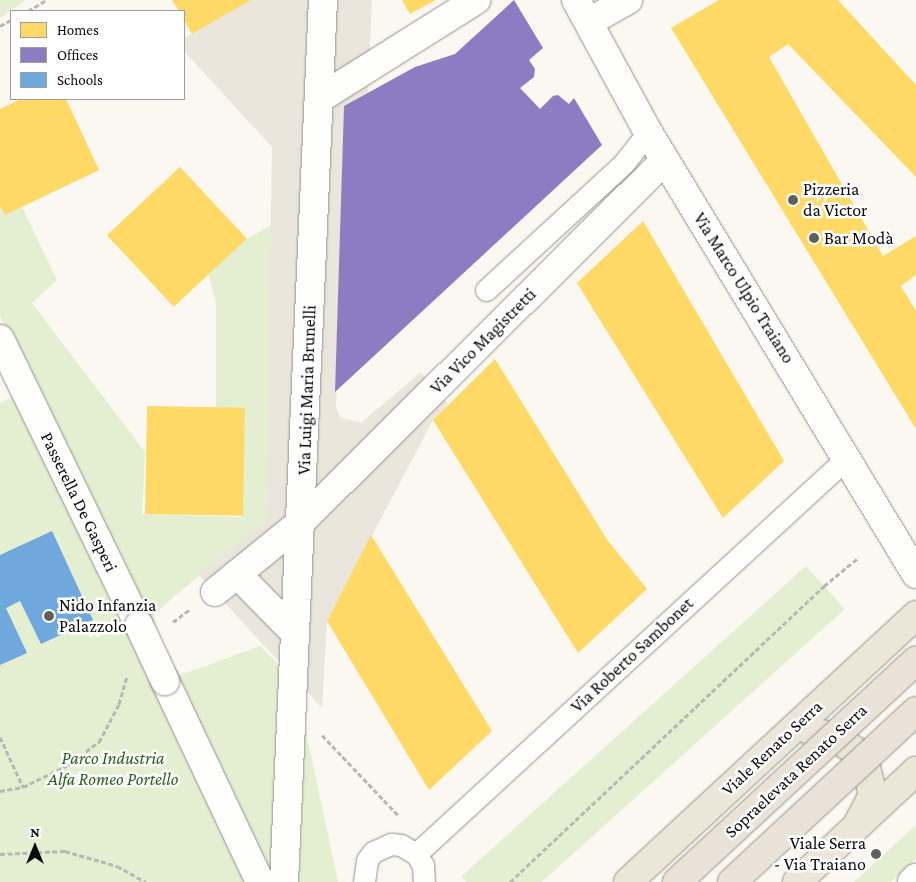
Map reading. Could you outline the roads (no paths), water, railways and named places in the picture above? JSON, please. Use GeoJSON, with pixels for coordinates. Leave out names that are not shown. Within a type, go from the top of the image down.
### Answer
{"type":"FeatureCollection","features":[{"type":"Feature","properties":{"kind":"highway","name":"Sopraelevata Renato Serra"},"geometry":{"type":"LineString","coordinates":[[677,882],[916,660]]}},
{"type":"Feature","properties":{"kind":"highway"},"geometry":{"type":"LineString","coordinates":[[732,882],[916,711]]}},
{"type":"Feature","properties":{"kind":"main road","name":"Viale Renato Serra"},"geometry":{"type":"LineString","coordinates":[[628,882],[916,615]]}},
{"type":"Feature","properties":{"kind":"main road"},"geometry":{"type":"LineString","coordinates":[[793,728],[834,737],[864,756],[873,795],[856,827]]}},
{"type":"Feature","properties":{"kind":"main road"},"geometry":{"type":"LineString","coordinates":[[797,882],[916,771]]}},
{"type":"Feature","properties":{"kind":"street","name":"Via Luigi Maria Brunelli"},"geometry":{"type":"LineString","coordinates":[[284,882],[323,0]]}},
{"type":"Feature","properties":{"kind":"street"},"geometry":{"type":"LineString","coordinates":[[319,99],[476,0]]}},
{"type":"Feature","properties":{"kind":"street"},"geometry":{"type":"LineString","coordinates":[[582,11],[628,0]]}},
{"type":"Feature","properties":{"kind":"street","name":"Via Marco Ulpio Traiano"},"geometry":{"type":"LineString","coordinates":[[582,11],[648,132],[848,457],[916,574]]}},
{"type":"Feature","properties":{"kind":"street","name":"Via Vico Magistretti"},"geometry":{"type":"LineString","coordinates":[[215,592],[301,522],[665,160]]}},
{"type":"Feature","properties":{"kind":"street","name":"Passerella De Gasperi"},"geometry":{"type":"LineString","coordinates":[[0,339],[139,625],[260,882]]}},
{"type":"Feature","properties":{"kind":"street"},"geometry":{"type":"LineString","coordinates":[[237,574],[295,633]]}},
{"type":"Feature","properties":{"kind":"street"},"geometry":{"type":"LineString","coordinates":[[912,882],[916,878]]}},
{"type":"Feature","properties":{"kind":"lane","name":"Via Vico Magistretti"},"geometry":{"type":"LineString","coordinates":[[486,290],[624,163],[648,132]]}},
{"type":"Feature","properties":{"kind":"lane","name":"Via Roberto Sambonet"},"geometry":{"type":"LineString","coordinates":[[416,854],[848,457]]}},
{"type":"Feature","properties":{"kind":"lane"},"geometry":{"type":"LineString","coordinates":[[364,882],[366,860],[382,847],[401,845],[416,854],[423,865],[424,882]]}},
{"type":"Feature","properties":{"kind":"place","name":"Pizzeria da Victor"},"geometry":{"type":"Point","coordinates":[793,200]}},
{"type":"Feature","properties":{"kind":"place","name":"Bar Modà"},"geometry":{"type":"Point","coordinates":[814,238]}},
{"type":"Feature","properties":{"kind":"place","name":"Nido Infanzia Palazzolo"},"geometry":{"type":"Point","coordinates":[49,616]}},
{"type":"Feature","properties":{"kind":"place","name":"Viale Serra - Via Traiano"},"geometry":{"type":"Point","coordinates":[876,854]}},
{"type":"Feature","properties":{"kind":"park label","name":"Parco Industria Alfa Romeo Portello"},"geometry":{"type":"Point","coordinates":[113,770]}}]}
